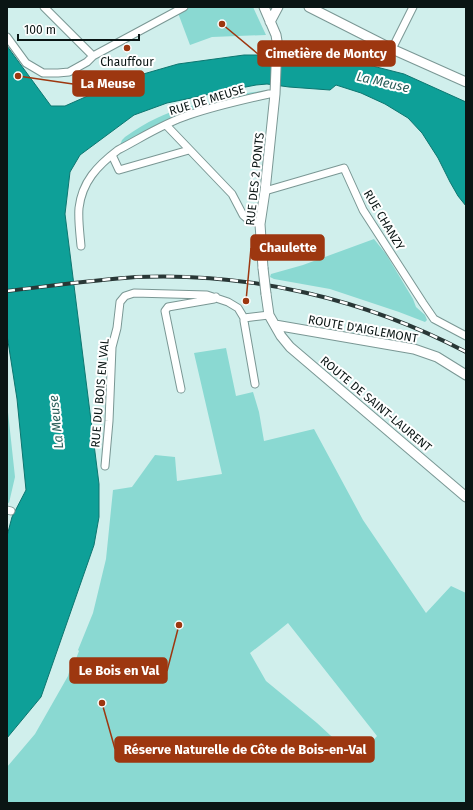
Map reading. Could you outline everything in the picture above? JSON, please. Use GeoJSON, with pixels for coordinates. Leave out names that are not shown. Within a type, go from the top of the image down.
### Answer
{"type":"FeatureCollection","features":[{"type":"Feature","properties":{"kind":"street"},"geometry":{"type":"LineString","coordinates":[[44,7],[93,56]]}},
{"type":"Feature","properties":{"kind":"street"},"geometry":{"type":"LineString","coordinates":[[7,37],[26,63],[43,73],[68,72],[87,62],[93,56],[184,7]]}},
{"type":"Feature","properties":{"kind":"street","name":"RUE DES 2 PONTS"},"geometry":{"type":"LineString","coordinates":[[264,7],[276,35],[275,92],[265,191],[260,224],[263,268],[269,315]]}},
{"type":"Feature","properties":{"kind":"street"},"geometry":{"type":"LineString","coordinates":[[270,22],[278,7]]}},
{"type":"Feature","properties":{"kind":"street"},"geometry":{"type":"LineString","coordinates":[[309,7],[392,49],[466,82]]}},
{"type":"Feature","properties":{"kind":"street"},"geometry":{"type":"LineString","coordinates":[[392,49],[413,7]]}},
{"type":"Feature","properties":{"kind":"street","name":"RUE DE MEUSE"},"geometry":{"type":"LineString","coordinates":[[81,246],[79,209],[85,185],[91,175],[101,164],[118,150],[188,115],[275,92]]}},
{"type":"Feature","properties":{"kind":"street"},"geometry":{"type":"LineString","coordinates":[[166,125],[232,194],[243,214],[250,221],[260,224]]}},
{"type":"Feature","properties":{"kind":"street"},"geometry":{"type":"LineString","coordinates":[[112,155],[119,170],[189,150]]}},
{"type":"Feature","properties":{"kind":"street","name":"RUE CHANZY"},"geometry":{"type":"LineString","coordinates":[[265,191],[344,168],[364,210],[423,304],[434,319],[466,336]]}},
{"type":"Feature","properties":{"kind":"street","name":"RUE DU BOIS EN VAL"},"geometry":{"type":"LineString","coordinates":[[105,466],[112,347],[117,328],[120,302],[125,296],[134,293],[208,295],[228,302],[238,308],[244,318]]}},
{"type":"Feature","properties":{"kind":"street"},"geometry":{"type":"LineString","coordinates":[[181,389],[165,311],[168,307],[214,299],[216,297]]}},
{"type":"Feature","properties":{"kind":"street"},"geometry":{"type":"LineString","coordinates":[[255,384],[244,318],[269,315]]}},
{"type":"Feature","properties":{"kind":"street","name":"ROUTE DE SAINT-LAURENT"},"geometry":{"type":"LineString","coordinates":[[269,315],[281,336],[290,347],[466,497]]}},
{"type":"Feature","properties":{"kind":"street","name":"ROUTE D'AIGLEMONT"},"geometry":{"type":"LineString","coordinates":[[275,326],[414,349],[437,357],[466,375]]}},
{"type":"Feature","properties":{"kind":"shaded area"},"geometry":{"type":"Polygon","coordinates":[[[190,7],[253,7],[266,35],[212,37],[190,45],[178,13],[190,7]]]}},
{"type":"Feature","properties":{"kind":"shaded area"},"geometry":{"type":"Polygon","coordinates":[[[265,91],[269,94],[188,115],[118,150],[122,140],[125,137],[163,115],[188,107],[250,92],[265,91]]]}},
{"type":"Feature","properties":{"kind":"shaded area"},"geometry":{"type":"Polygon","coordinates":[[[374,239],[386,254],[413,299],[416,307],[425,315],[427,320],[425,322],[330,289],[270,277],[271,274],[303,265],[374,239]]]}},
{"type":"Feature","properties":{"kind":"shaded area"},"geometry":{"type":"Polygon","coordinates":[[[226,348],[236,396],[253,392],[259,412],[264,441],[314,429],[363,520],[426,613],[451,586],[466,593],[466,803],[7,803],[7,767],[35,734],[68,676],[70,669],[72,669],[93,613],[106,559],[113,490],[132,487],[155,455],[175,457],[177,481],[222,474],[194,353],[226,348]],[[288,623],[250,653],[266,681],[317,723],[356,759],[377,736],[288,623]]]}},
{"type":"Feature","properties":{"kind":"shaded area"},"geometry":{"type":"Polygon","coordinates":[[[7,403],[15,477],[9,503],[7,502],[7,403]]]}},
{"type":"Feature","properties":{"kind":"water"},"geometry":{"type":"Polygon","coordinates":[[[7,46],[51,106],[65,106],[126,79],[178,64],[244,55],[278,55],[349,60],[404,74],[466,102],[466,206],[458,196],[438,158],[422,133],[408,118],[385,104],[361,93],[336,85],[330,90],[267,84],[256,85],[167,103],[134,115],[80,155],[70,172],[65,214],[99,484],[99,517],[94,545],[41,697],[7,738],[7,536],[12,517],[26,490],[17,399],[7,335],[7,46]]]}},
{"type":"Feature","properties":{"kind":"railway"},"geometry":{"type":"LineString","coordinates":[[7,291],[88,281],[136,277],[221,279],[306,293],[347,304],[388,317],[427,333],[466,352]]}},
{"type":"Feature","properties":{"kind":"place","name":"Cimetière de Montcy"},"geometry":{"type":"Point","coordinates":[222,24]}},
{"type":"Feature","properties":{"kind":"place","name":"Chauffour"},"geometry":{"type":"Point","coordinates":[127,48]}},
{"type":"Feature","properties":{"kind":"place","name":"La Meuse"},"geometry":{"type":"Point","coordinates":[18,76]}},
{"type":"Feature","properties":{"kind":"place","name":"Chaulette"},"geometry":{"type":"Point","coordinates":[246,301]}},
{"type":"Feature","properties":{"kind":"place","name":"Le Bois en Val"},"geometry":{"type":"Point","coordinates":[179,625]}},
{"type":"Feature","properties":{"kind":"place","name":"Réserve Naturelle de Côte de Bois-en-Val"},"geometry":{"type":"Point","coordinates":[102,703]}}]}
